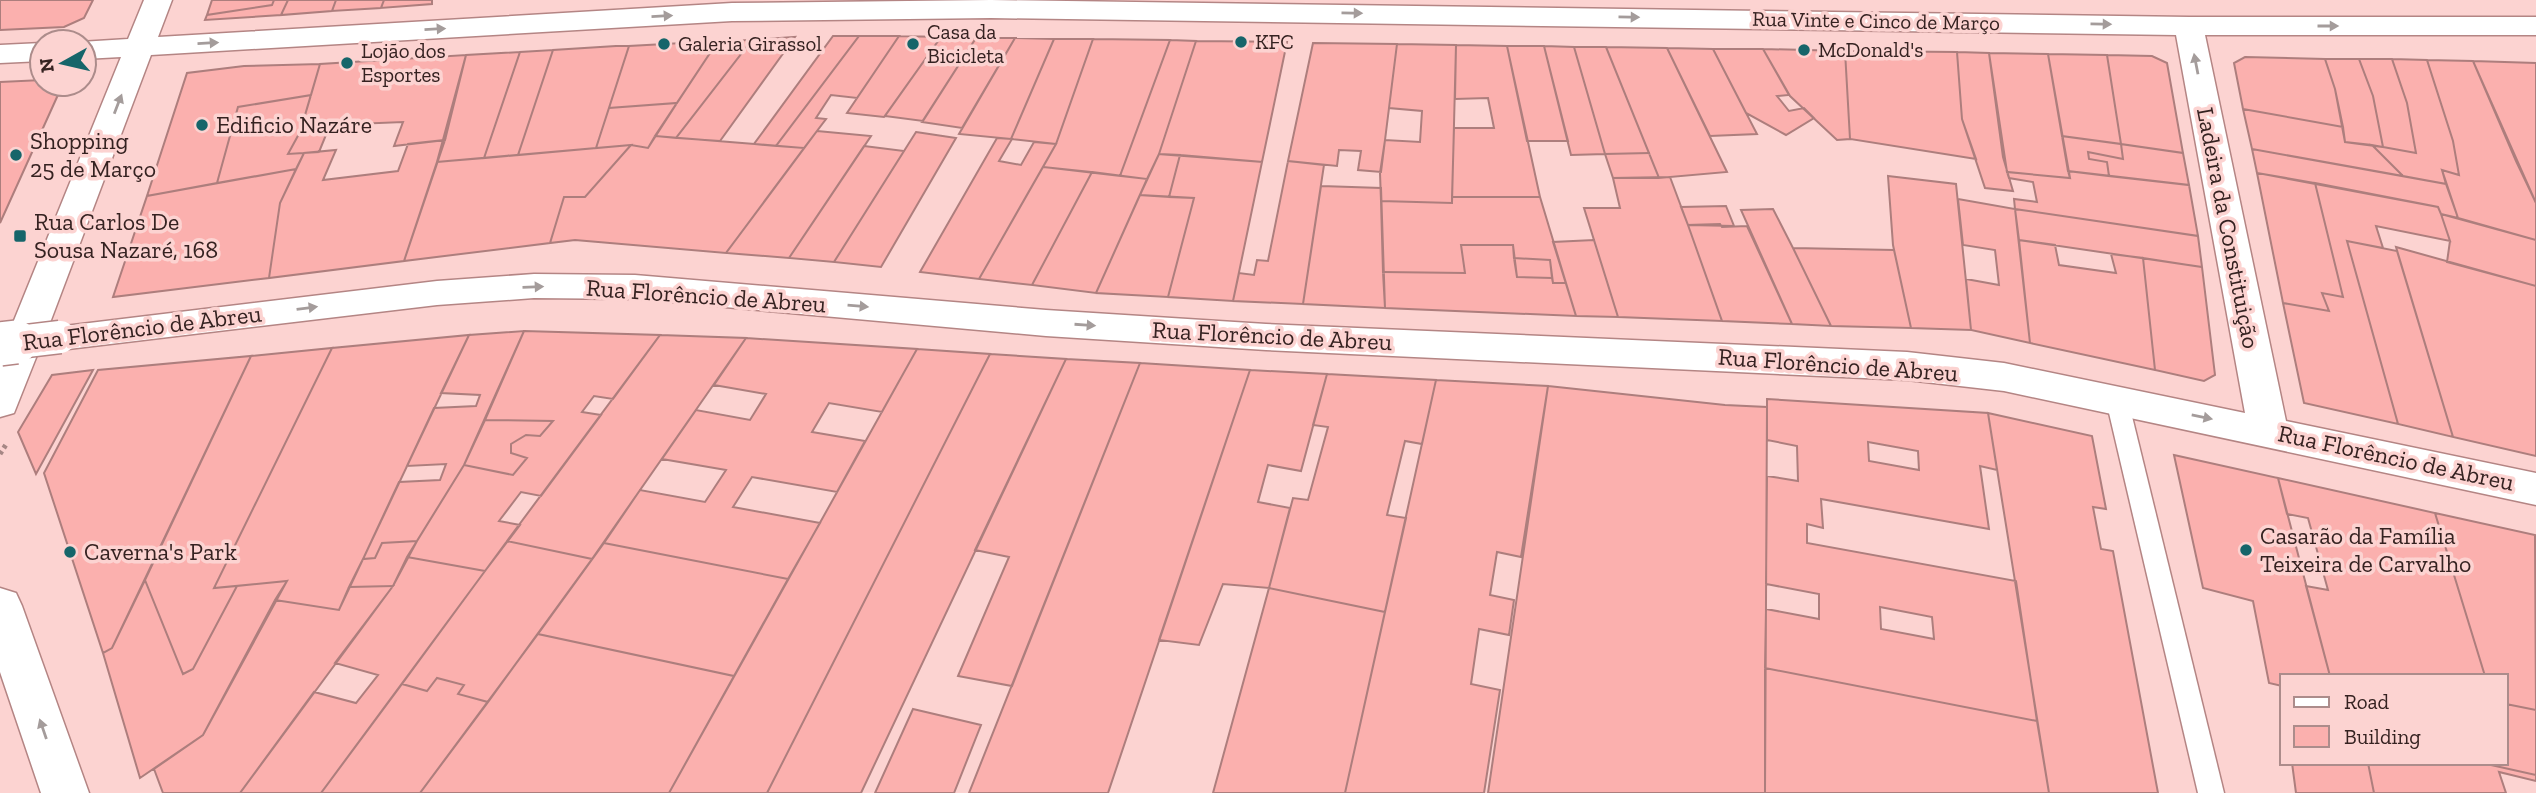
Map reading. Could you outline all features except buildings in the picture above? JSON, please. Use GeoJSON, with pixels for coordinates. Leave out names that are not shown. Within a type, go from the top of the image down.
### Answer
{"type":"FeatureCollection","features":[{"type":"Feature","properties":{"kind":"street"},"geometry":{"type":"LineString","coordinates":[[0,403],[158,0]]}},
{"type":"Feature","properties":{"kind":"street","name":"Rua Vinte e Cinco de Março"},"geometry":{"type":"LineString","coordinates":[[98,49],[732,12],[1086,5],[2052,12],[2189,26],[2536,26]]}},
{"type":"Feature","properties":{"kind":"street","name":"Ladeira da Constituição"},"geometry":{"type":"LineString","coordinates":[[2189,26],[2268,430]]}},
{"type":"Feature","properties":{"kind":"street"},"geometry":{"type":"LineString","coordinates":[[0,54],[28,53]]}},
{"type":"Feature","properties":{"kind":"street","name":"Rua Florêncio de Abreu"},"geometry":{"type":"LineString","coordinates":[[0,344],[437,293],[534,286],[635,287],[1046,323],[1907,366],[2004,377],[2268,430],[2536,489]]}},
{"type":"Feature","properties":{"kind":"street"},"geometry":{"type":"LineString","coordinates":[[0,609],[65,793]]}},
{"type":"Feature","properties":{"kind":"lane"},"geometry":{"type":"LineString","coordinates":[[2117,400],[2211,793]]}},
{"type":"Feature","properties":{"kind":"place","name":"KFC"},"geometry":{"type":"Point","coordinates":[1241,42]}},
{"type":"Feature","properties":{"kind":"place","name":"Galeria Girassol"},"geometry":{"type":"Point","coordinates":[664,44]}},
{"type":"Feature","properties":{"kind":"place","name":"Casa da Bicicleta"},"geometry":{"type":"Point","coordinates":[913,44]}},
{"type":"Feature","properties":{"kind":"place","name":"McDonald's"},"geometry":{"type":"Point","coordinates":[1804,50]}},
{"type":"Feature","properties":{"kind":"place","name":"Lojão dos Esportes"},"geometry":{"type":"Point","coordinates":[347,63]}},
{"type":"Feature","properties":{"kind":"place","name":"Edificio Nazáre"},"geometry":{"type":"Point","coordinates":[202,125]}},
{"type":"Feature","properties":{"kind":"place","name":"Shopping 25 de Março"},"geometry":{"type":"Point","coordinates":[16,155]}},
{"type":"Feature","properties":{"kind":"place","name":"Rua Carlos De Sousa Nazaré, 168"},"geometry":{"type":"Point","coordinates":[20,236]}},
{"type":"Feature","properties":{"kind":"place","name":"Casarão da Família Teixeira de Carvalho"},"geometry":{"type":"Point","coordinates":[2246,550]}},
{"type":"Feature","properties":{"kind":"place","name":"Caverna's Park"},"geometry":{"type":"Point","coordinates":[70,552]}}]}
